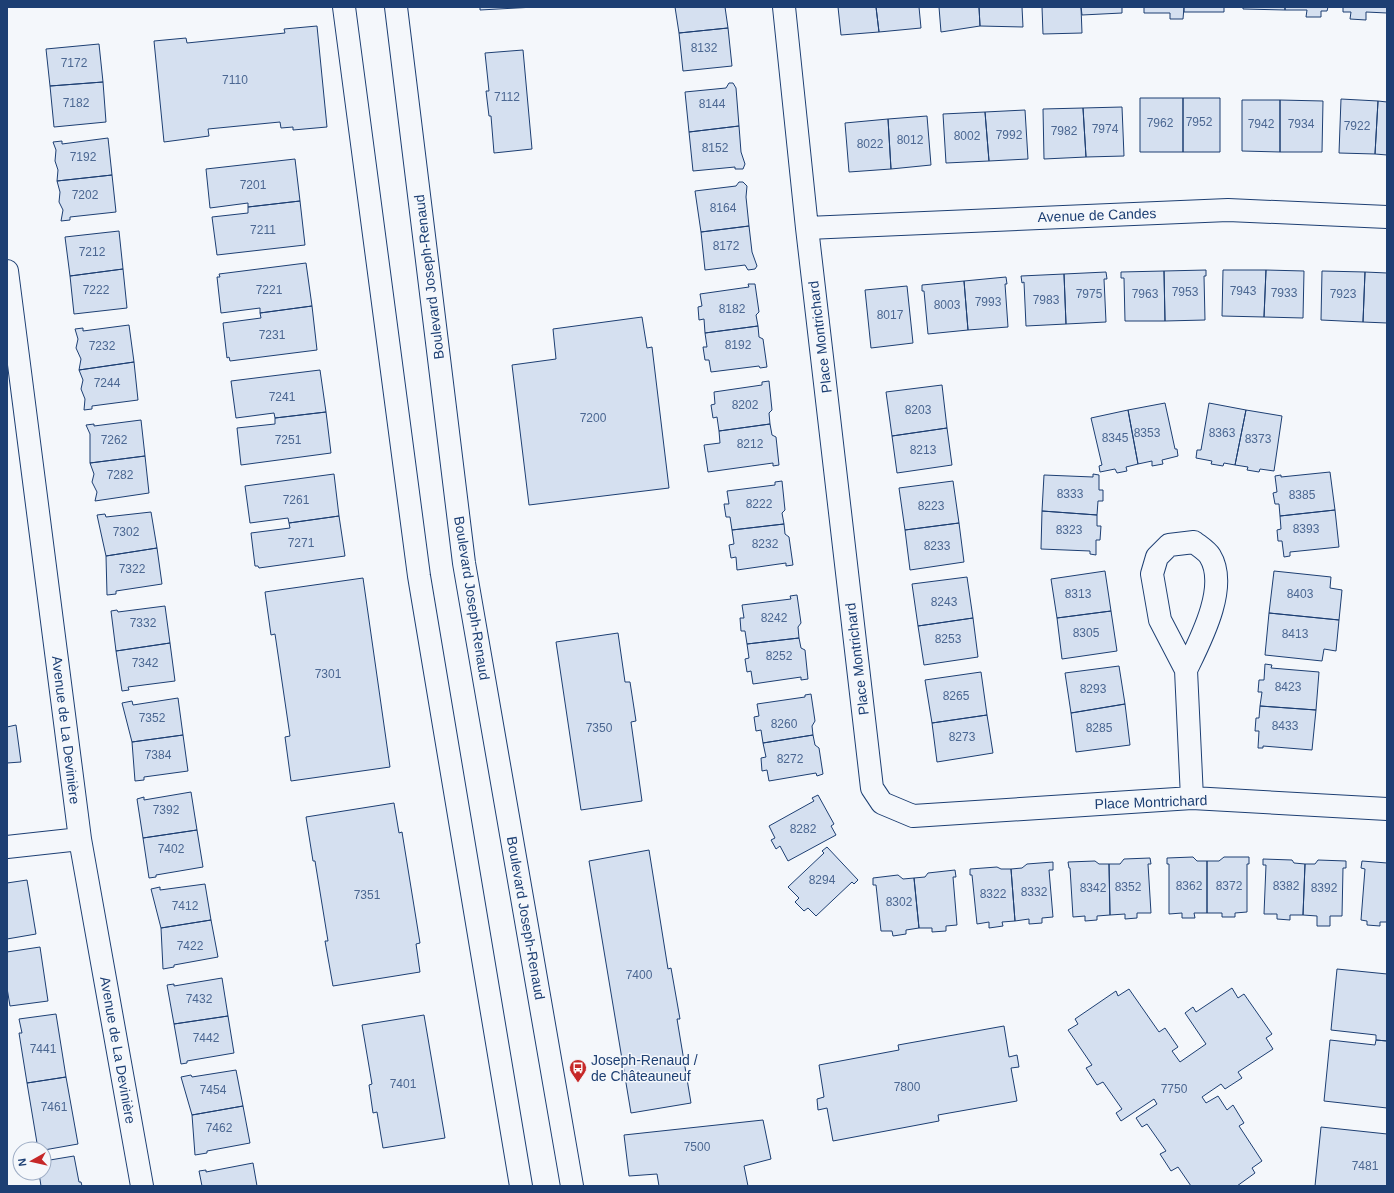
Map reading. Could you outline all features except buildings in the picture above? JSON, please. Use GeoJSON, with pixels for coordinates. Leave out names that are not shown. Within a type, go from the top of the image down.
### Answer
{"type":"FeatureCollection","features":[{"type":"Feature","properties":{"kind":"street"},"geometry":{"type":"LineString","coordinates":[[344,7],[419,576],[521,1186]]}},
{"type":"Feature","properties":{"kind":"street","name":"Boulevard Joseph-Renaud"},"geometry":{"type":"LineString","coordinates":[[396,7],[464,564],[572,1186]]}},
{"type":"Feature","properties":{"kind":"street","name":"Place Montrichard"},"geometry":{"type":"LineString","coordinates":[[784,7],[872,788],[882,803],[913,816],[1192,798],[1387,809]]}},
{"type":"Feature","properties":{"kind":"street","name":"Avenue de Candes"},"geometry":{"type":"LineString","coordinates":[[808,228],[1228,210],[1387,217]]}},
{"type":"Feature","properties":{"kind":"street","name":"Avenue de La Devinière"},"geometry":{"type":"LineString","coordinates":[[7,271],[80,839],[142,1186]]}},
{"type":"Feature","properties":{"kind":"street"},"geometry":{"type":"LineString","coordinates":[[1186,670],[1210,619],[1217,579],[1210,556],[1194,542],[1169,545],[1157,557],[1152,574],[1160,620],[1186,670],[1192,798]]}},
{"type":"Feature","properties":{"kind":"street"},"geometry":{"type":"LineString","coordinates":[[7,847],[80,839]]}},
{"type":"Feature","properties":{"kind":"place","name":"Joseph-Renaud / de Châteauneuf"},"geometry":{"type":"Point","coordinates":[578,1083]}}]}
